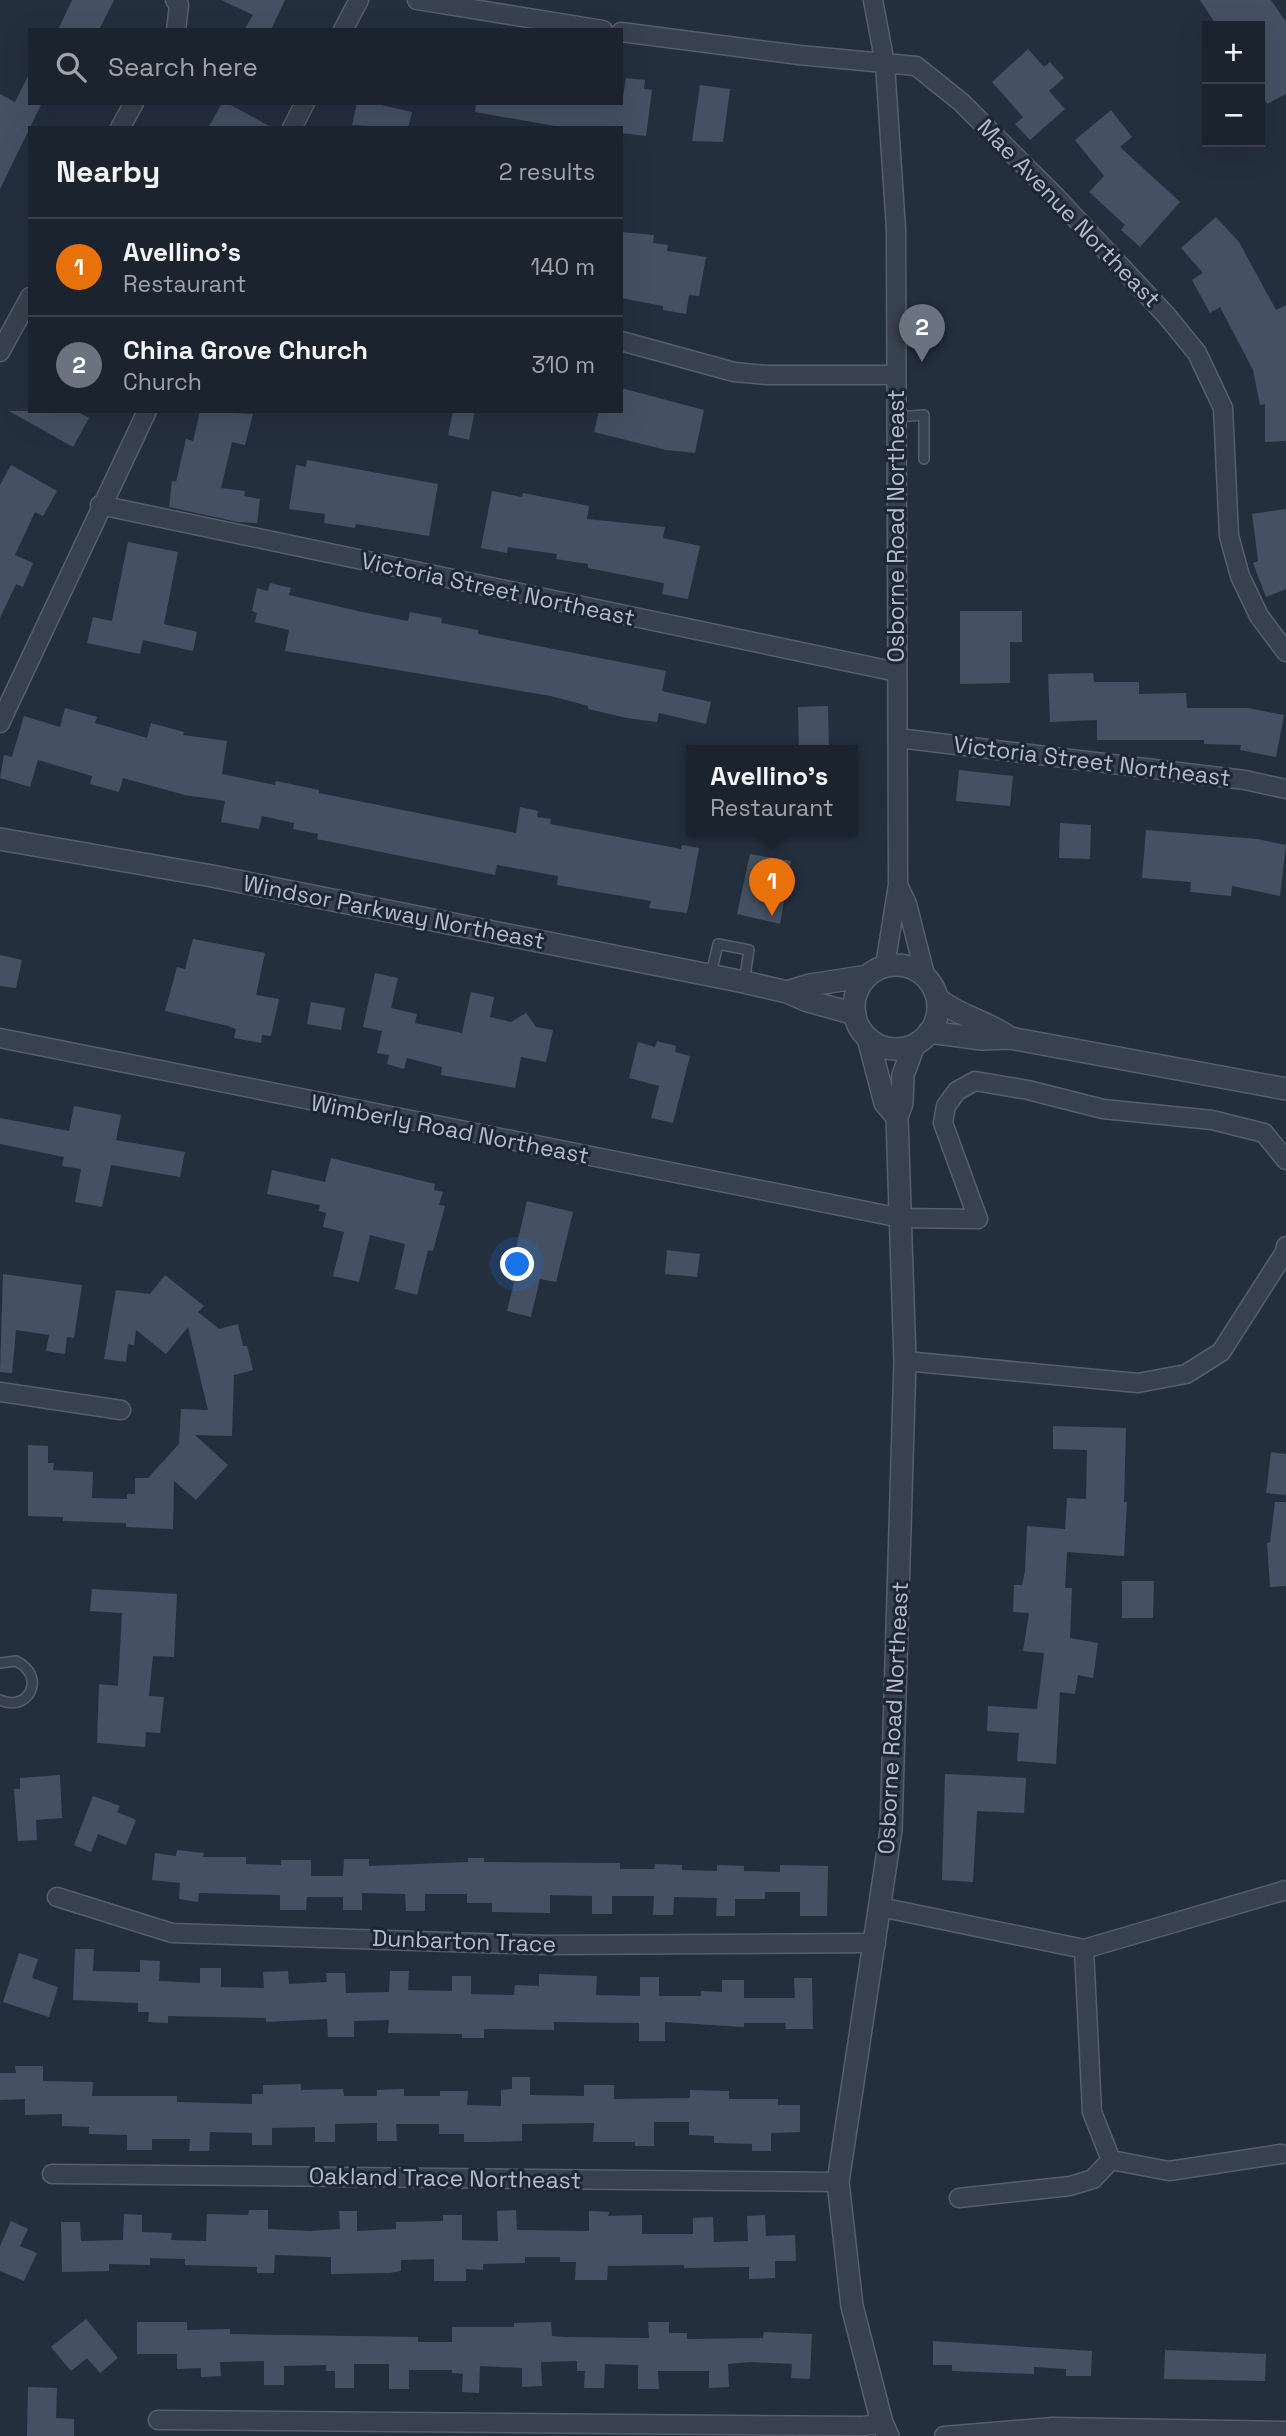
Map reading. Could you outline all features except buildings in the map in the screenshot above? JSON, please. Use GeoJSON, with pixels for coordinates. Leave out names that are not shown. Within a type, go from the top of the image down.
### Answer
{"type":"FeatureCollection","features":[{"type":"Feature","properties":{"kind":"street"},"geometry":{"type":"LineString","coordinates":[[175,0],[179,5],[176,28]]}},
{"type":"Feature","properties":{"kind":"street"},"geometry":{"type":"LineString","coordinates":[[344,28],[359,0]]}},
{"type":"Feature","properties":{"kind":"street"},"geometry":{"type":"LineString","coordinates":[[417,0],[591,28]]}},
{"type":"Feature","properties":{"kind":"street","name":"Osborne Road Northeast"},"geometry":{"type":"LineString","coordinates":[[873,0],[885,64],[896,229],[898,738],[898,885],[876,971]]}},
{"type":"Feature","properties":{"kind":"street","name":"Mae Avenue Northeast"},"geometry":{"type":"LineString","coordinates":[[623,32],[916,66],[961,102],[1055,196],[1166,315],[1197,353],[1223,408],[1228,523],[1240,576],[1259,616],[1286,652]]}},
{"type":"Feature","properties":{"kind":"street"},"geometry":{"type":"LineString","coordinates":[[121,126],[133,105]]}},
{"type":"Feature","properties":{"kind":"street"},"geometry":{"type":"LineString","coordinates":[[293,126],[304,105]]}},
{"type":"Feature","properties":{"kind":"street"},"geometry":{"type":"LineString","coordinates":[[0,352],[28,300]]}},
{"type":"Feature","properties":{"kind":"street"},"geometry":{"type":"LineString","coordinates":[[623,342],[734,372],[767,376],[896,376]]}},
{"type":"Feature","properties":{"kind":"street"},"geometry":{"type":"LineString","coordinates":[[0,723],[100,505],[146,413]]}},
{"type":"Feature","properties":{"kind":"street","name":"Victoria Street Northeast"},"geometry":{"type":"LineString","coordinates":[[100,505],[897,672]]}},
{"type":"Feature","properties":{"kind":"street","name":"Victoria Street Northeast"},"geometry":{"type":"LineString","coordinates":[[898,738],[1245,780],[1286,789]]}},
{"type":"Feature","properties":{"kind":"street","name":"Windsor Parkway Northeast"},"geometry":{"type":"LineString","coordinates":[[0,839],[212,876],[744,982],[787,992],[808,1002],[855,1014]]}},
{"type":"Feature","properties":{"kind":"street","name":"Osborne Road Northeast"},"geometry":{"type":"LineString","coordinates":[[898,885],[907,904],[925,975]]}},
{"type":"Feature","properties":{"kind":"street"},"geometry":{"type":"LineString","coordinates":[[1010,1038],[995,1027],[955,1013],[938,999],[925,975],[899,964],[876,971],[856,994],[855,1014],[868,1038],[887,1048],[922,1039],[1010,1038],[1286,1089]]}},
{"type":"Feature","properties":{"kind":"street","name":"Windsor Parkway Northeast"},"geometry":{"type":"LineString","coordinates":[[787,992],[876,971]]}},
{"type":"Feature","properties":{"kind":"street"},"geometry":{"type":"LineString","coordinates":[[922,1039],[938,1013],[938,999]]}},
{"type":"Feature","properties":{"kind":"street","name":"Wimberly Road Northeast"},"geometry":{"type":"LineString","coordinates":[[0,1038],[901,1218],[978,1219],[943,1123],[946,1106],[957,1091],[975,1081],[1028,1090],[1103,1109],[1212,1120],[1264,1133],[1286,1160]]}},
{"type":"Feature","properties":{"kind":"street","name":"Osborne Road Northeast"},"geometry":{"type":"LineString","coordinates":[[868,1038],[885,1102],[897,1117]]}},
{"type":"Feature","properties":{"kind":"street","name":"Osborne Road Northeast"},"geometry":{"type":"LineString","coordinates":[[885,2429],[852,2306],[838,2182],[856,2047],[876,1943],[891,1830],[905,1361],[897,1117],[902,1103],[903,1074],[922,1039]]}},
{"type":"Feature","properties":{"kind":"street"},"geometry":{"type":"LineString","coordinates":[[905,1361],[1138,1383],[1186,1374],[1221,1352],[1285,1252],[1286,1246]]}},
{"type":"Feature","properties":{"kind":"street"},"geometry":{"type":"LineString","coordinates":[[0,1392],[121,1410]]}},
{"type":"Feature","properties":{"kind":"street"},"geometry":{"type":"LineString","coordinates":[[880,1907],[1084,1949],[1286,1890]]}},
{"type":"Feature","properties":{"kind":"street","name":"Dunbarton Trace"},"geometry":{"type":"LineString","coordinates":[[57,1898],[172,1933],[544,1945],[876,1943]]}},
{"type":"Feature","properties":{"kind":"street"},"geometry":{"type":"LineString","coordinates":[[1084,1949],[1092,2112],[1111,2160]]}},
{"type":"Feature","properties":{"kind":"street"},"geometry":{"type":"LineString","coordinates":[[1111,2160],[1170,2171],[1281,2154]]}},
{"type":"Feature","properties":{"kind":"street"},"geometry":{"type":"LineString","coordinates":[[958,2197],[1070,2186],[1093,2179],[1111,2160]]}},
{"type":"Feature","properties":{"kind":"street","name":"Oakland Trace Northeast"},"geometry":{"type":"LineString","coordinates":[[52,2175],[838,2182]]}},
{"type":"Feature","properties":{"kind":"street"},"geometry":{"type":"LineString","coordinates":[[158,2420],[849,2426],[885,2429]]}},
{"type":"Feature","properties":{"kind":"street"},"geometry":{"type":"LineString","coordinates":[[944,2436],[1053,2427],[1286,2431]]}},
{"type":"Feature","properties":{"kind":"lane"},"geometry":{"type":"LineString","coordinates":[[895,417],[924,415],[924,459]]}},
{"type":"Feature","properties":{"kind":"lane"},"geometry":{"type":"LineString","coordinates":[[711,976],[718,944],[748,950],[744,982]]}},
{"type":"Feature","properties":{"kind":"lane"},"geometry":{"type":"LineString","coordinates":[[0,1663],[16,1661],[30,1671],[33,1679],[29,1695],[22,1700],[14,1703],[0,1700]]}},
{"type":"Feature","properties":{"kind":"place","name":"China Grove Church"},"geometry":{"type":"Point","coordinates":[922,362]}},
{"type":"Feature","properties":{"kind":"place","name":"Avellino's"},"geometry":{"type":"Point","coordinates":[772,916]}}]}
